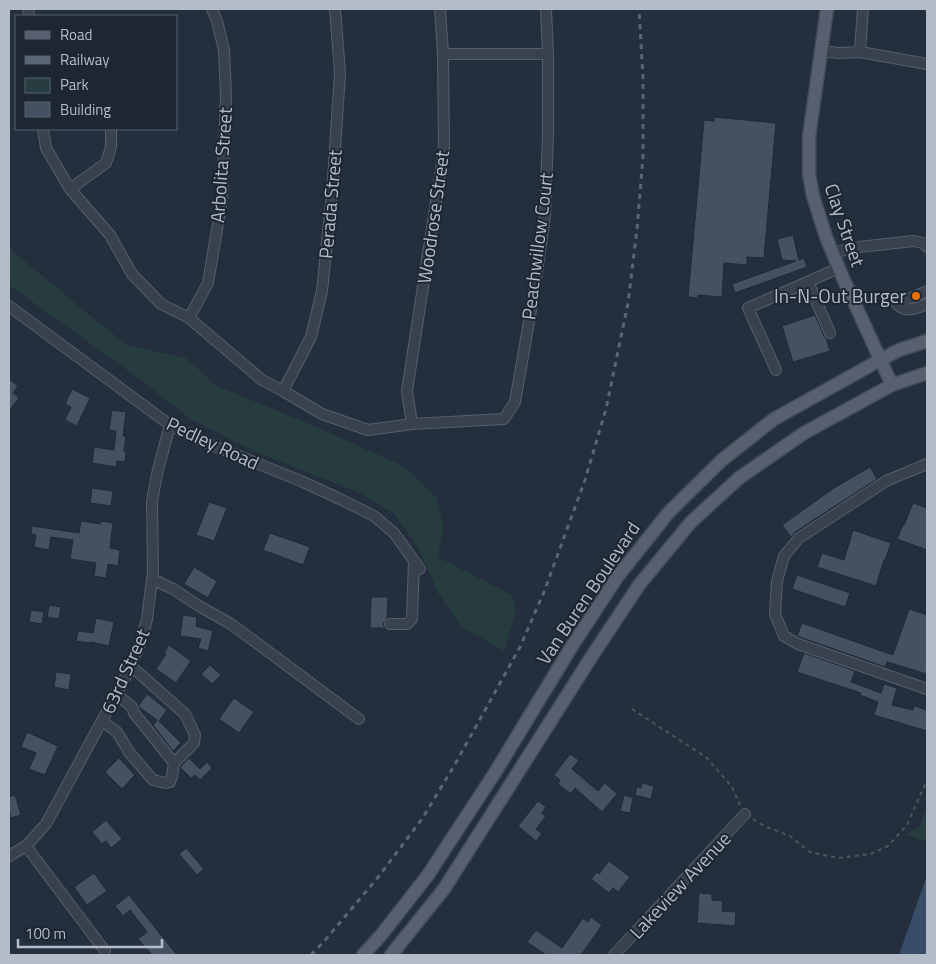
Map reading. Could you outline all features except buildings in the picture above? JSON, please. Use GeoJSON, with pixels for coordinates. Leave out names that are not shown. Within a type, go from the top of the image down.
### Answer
{"type":"FeatureCollection","features":[{"type":"Feature","properties":{"kind":"main road","name":"Clay Street"},"geometry":{"type":"LineString","coordinates":[[827,9],[809,137],[809,174],[812,196],[832,253],[892,385]]}},
{"type":"Feature","properties":{"kind":"main road","name":"Van Buren Boulevard"},"geometry":{"type":"LineString","coordinates":[[363,955],[382,934],[428,875],[496,771],[572,646],[618,576],[669,512],[722,460],[774,419],[899,350],[927,341]]}},
{"type":"Feature","properties":{"kind":"main road","name":"Van Buren Boulevard"},"geometry":{"type":"LineString","coordinates":[[391,955],[444,889],[639,585],[691,522],[739,478],[804,433],[892,385],[927,373]]}},
{"type":"Feature","properties":{"kind":"street","name":"Arbolita Street"},"geometry":{"type":"LineString","coordinates":[[189,318],[208,283],[222,200],[226,97],[224,50],[218,21],[212,9]]}},
{"type":"Feature","properties":{"kind":"street","name":"Perada Street"},"geometry":{"type":"LineString","coordinates":[[284,391],[311,337],[322,291],[332,194],[340,73],[335,9]]}},
{"type":"Feature","properties":{"kind":"street","name":"Woodrose Street"},"geometry":{"type":"LineString","coordinates":[[412,424],[407,391],[444,150],[443,54],[440,9]]}},
{"type":"Feature","properties":{"kind":"street","name":"Peachwillow Court"},"geometry":{"type":"LineString","coordinates":[[412,424],[504,419],[515,402],[545,216],[548,134],[546,9]]}},
{"type":"Feature","properties":{"kind":"street"},"geometry":{"type":"LineString","coordinates":[[860,52],[863,9]]}},
{"type":"Feature","properties":{"kind":"street"},"geometry":{"type":"LineString","coordinates":[[821,51],[839,54],[860,52],[927,64]]}},
{"type":"Feature","properties":{"kind":"street"},"geometry":{"type":"LineString","coordinates":[[443,54],[548,54]]}},
{"type":"Feature","properties":{"kind":"street"},"geometry":{"type":"LineString","coordinates":[[43,130],[46,148],[70,189],[110,235],[132,274],[161,304],[189,318],[262,380],[322,414],[368,430],[412,424]]}},
{"type":"Feature","properties":{"kind":"street"},"geometry":{"type":"LineString","coordinates":[[70,189],[106,163],[111,148],[110,130]]}},
{"type":"Feature","properties":{"kind":"street"},"geometry":{"type":"LineString","coordinates":[[832,253],[870,245],[914,241],[923,243],[927,247]]}},
{"type":"Feature","properties":{"kind":"street"},"geometry":{"type":"LineString","coordinates":[[776,370],[748,308],[839,268]]}},
{"type":"Feature","properties":{"kind":"street"},"geometry":{"type":"LineString","coordinates":[[808,282],[830,333]]}},
{"type":"Feature","properties":{"kind":"street"},"geometry":{"type":"LineString","coordinates":[[927,291],[895,302],[905,310],[912,310],[927,304]]}},
{"type":"Feature","properties":{"kind":"street","name":"Pedley Road"},"geometry":{"type":"LineString","coordinates":[[9,306],[170,425],[210,444],[301,481],[374,516],[394,533],[417,565],[412,619],[407,624],[390,624]]}},
{"type":"Feature","properties":{"kind":"street","name":"63rd Street"},"geometry":{"type":"LineString","coordinates":[[9,856],[26,846],[46,824],[116,694],[141,642],[147,619],[152,579],[152,500],[170,425]]}},
{"type":"Feature","properties":{"kind":"street"},"geometry":{"type":"LineString","coordinates":[[927,464],[886,481],[799,538],[784,556],[777,581],[774,614],[784,636],[798,644],[927,689]]}},
{"type":"Feature","properties":{"kind":"street"},"geometry":{"type":"LineString","coordinates":[[152,579],[173,589],[231,624],[359,719]]}},
{"type":"Feature","properties":{"kind":"street"},"geometry":{"type":"LineString","coordinates":[[102,720],[117,732],[129,752],[153,780],[165,783],[170,782],[174,763],[194,743],[195,735],[185,714],[130,666]]}},
{"type":"Feature","properties":{"kind":"street"},"geometry":{"type":"LineString","coordinates":[[116,694],[132,707],[134,713],[174,763]]}},
{"type":"Feature","properties":{"kind":"street","name":"Lakeview Avenue"},"geometry":{"type":"LineString","coordinates":[[614,955],[745,814]]}},
{"type":"Feature","properties":{"kind":"street"},"geometry":{"type":"LineString","coordinates":[[26,846],[105,951]]}},
{"type":"Feature","properties":{"kind":"path"},"geometry":{"type":"LineString","coordinates":[[632,709],[707,758],[732,787],[745,814],[764,826],[790,836],[810,852],[838,858],[871,854],[888,846],[907,825],[927,780]]}},
{"type":"Feature","properties":{"kind":"green space"},"geometry":{"type":"Polygon","coordinates":[[[9,248],[126,345],[186,358],[217,386],[312,425],[403,466],[437,498],[443,528],[438,557],[512,595],[516,611],[504,651],[462,627],[438,593],[419,549],[395,514],[358,492],[258,453],[189,418],[141,380],[9,285],[9,248]]]}},
{"type":"Feature","properties":{"kind":"green space"},"geometry":{"type":"Polygon","coordinates":[[[927,807],[927,842],[907,835],[919,827],[927,807]]]}},
{"type":"Feature","properties":{"kind":"water"},"geometry":{"type":"Polygon","coordinates":[[[927,875],[927,955],[899,955],[927,875]]]}},
{"type":"Feature","properties":{"kind":"railway"},"geometry":{"type":"LineString","coordinates":[[311,955],[379,876],[422,819],[454,766],[520,647],[544,592],[585,480],[606,409],[628,303],[637,229],[643,157],[643,77],[639,9]]}},
{"type":"Feature","properties":{"kind":"place","name":"In-N-Out Burger"},"geometry":{"type":"Point","coordinates":[916,296]}}]}
